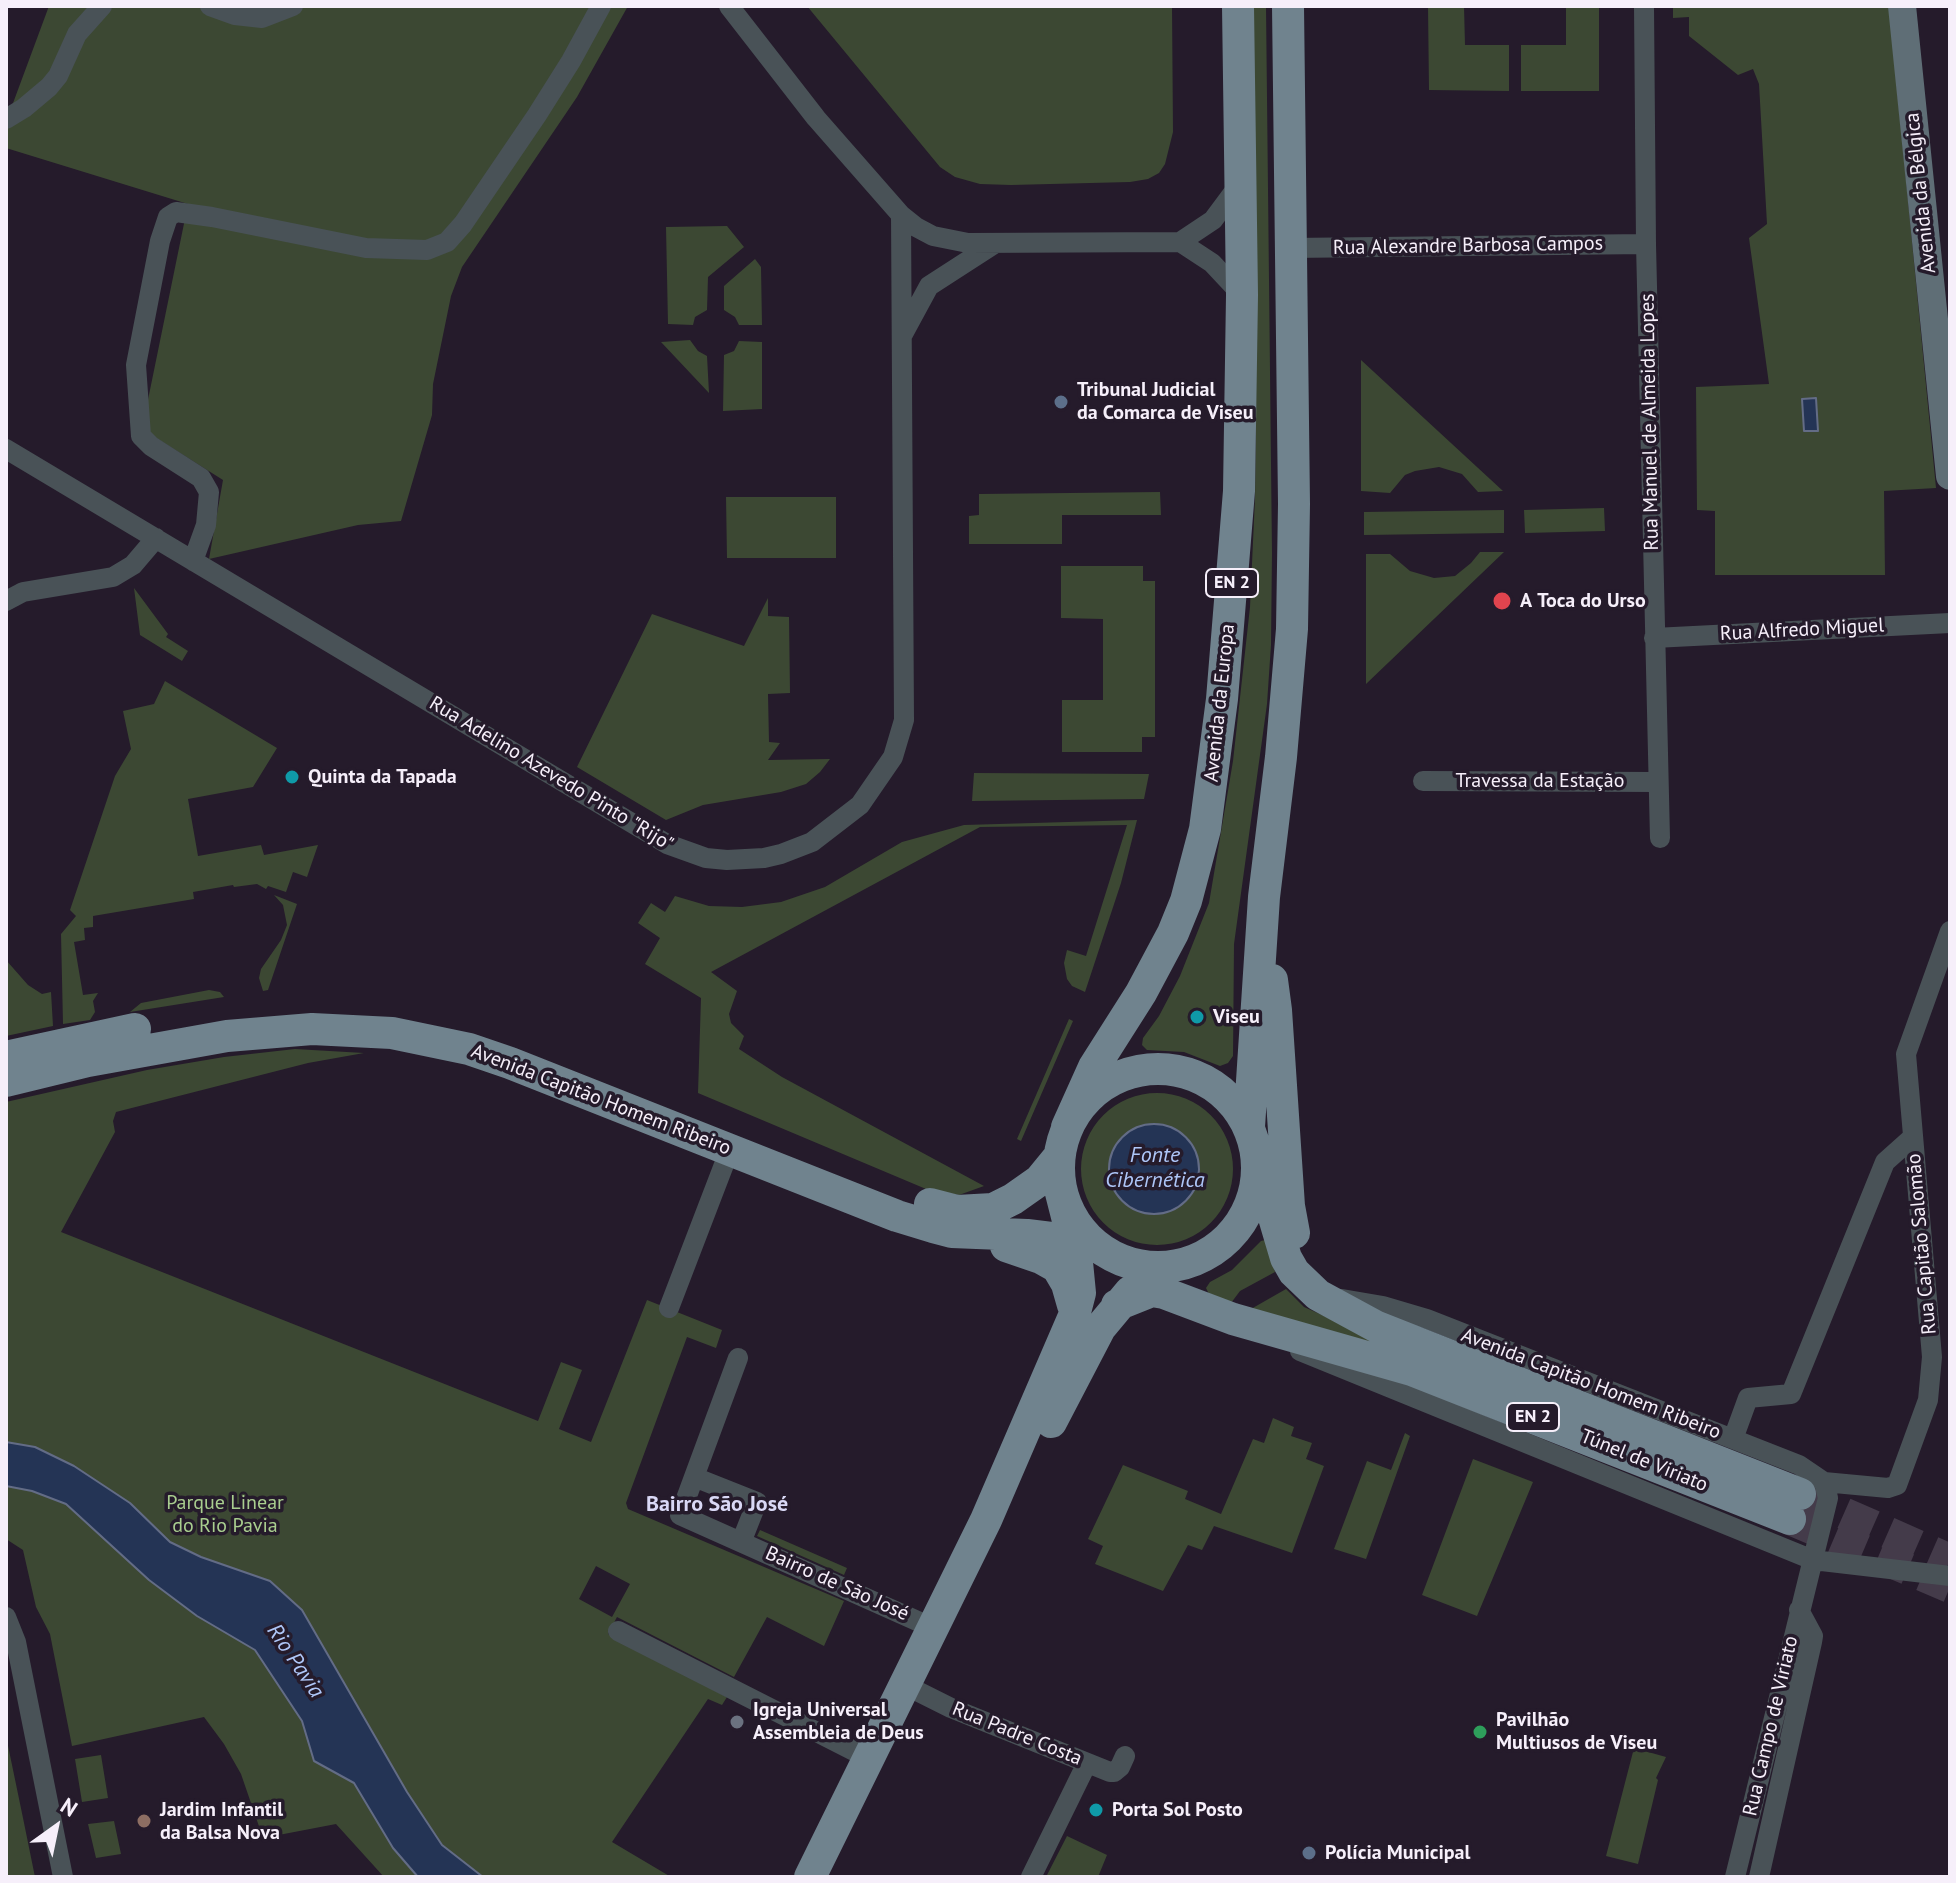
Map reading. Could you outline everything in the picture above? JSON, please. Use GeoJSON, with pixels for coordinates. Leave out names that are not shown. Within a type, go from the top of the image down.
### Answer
{"type":"FeatureCollection","features":[{"type":"Feature","properties":{"kind":"main road","name":"Avenida da Europa"},"geometry":{"type":"LineString","coordinates":[[1063,1142],[1094,1067],[1141,993],[1173,933],[1186,901],[1205,829],[1222,699],[1239,491],[1242,295],[1238,6]]}},
{"type":"Feature","properties":{"kind":"main road"},"geometry":{"type":"LineString","coordinates":[[986,1520],[1047,1430],[1093,1340],[1117,1305],[1138,1286],[1167,1269],[1217,1249],[1240,1225],[1254,1194],[1257,1160],[1249,1127],[1262,918],[1292,629],[1294,504],[1288,6]]}},
{"type":"Feature","properties":{"kind":"main road","name":"Avenida da Bélgica"},"geometry":{"type":"LineString","coordinates":[[1902,6],[1950,476]]}},
{"type":"Feature","properties":{"kind":"main road"},"geometry":{"type":"LineString","coordinates":[[1262,918],[1276,1010],[1292,1225],[1304,1267],[1318,1295]]}},
{"type":"Feature","properties":{"kind":"main road","name":"Avenida Capitão Homem Ribeiro"},"geometry":{"type":"LineString","coordinates":[[6,1057],[88,1038],[224,1015],[343,1007],[395,1012],[469,1026],[504,1038],[913,1198],[957,1211],[993,1209],[1013,1199],[1040,1180],[1063,1142]]}},
{"type":"Feature","properties":{"kind":"main road","name":"Avenida Capitão Homem Ribeiro"},"geometry":{"type":"LineString","coordinates":[[6,1081],[88,1061],[227,1036],[312,1029],[392,1033],[469,1049],[897,1216],[952,1232],[1082,1242]]}},
{"type":"Feature","properties":{"kind":"main road"},"geometry":{"type":"LineString","coordinates":[[810,1877],[986,1520],[1074,1316],[1080,1293],[1082,1242],[1060,1189],[1063,1142],[1084,1100],[1110,1081],[1139,1070],[1171,1070],[1202,1079],[1220,1092],[1229,1099],[1249,1127]]}},
{"type":"Feature","properties":{"kind":"main road","name":"Túnel de Viriato"},"geometry":{"type":"LineString","coordinates":[[1257,1160],[1286,1258],[1294,1272],[1318,1295],[1377,1327],[1809,1502]]}},
{"type":"Feature","properties":{"kind":"main road"},"geometry":{"type":"LineString","coordinates":[[952,1232],[1029,1253],[1057,1267],[1073,1299],[1074,1316]]}},
{"type":"Feature","properties":{"kind":"main road"},"geometry":{"type":"LineString","coordinates":[[1082,1242],[1119,1260],[1167,1269]]}},
{"type":"Feature","properties":{"kind":"main road"},"geometry":{"type":"LineString","coordinates":[[1167,1269],[1174,1288],[1222,1315]]}},
{"type":"Feature","properties":{"kind":"main road","name":"EN 2"},"geometry":{"type":"LineString","coordinates":[[1117,1305],[1152,1291],[1222,1315]]}},
{"type":"Feature","properties":{"kind":"main road","name":"Túnel de Viriato"},"geometry":{"type":"LineString","coordinates":[[1222,1315],[1412,1370],[1809,1502]]}},
{"type":"Feature","properties":{"kind":"street"},"geometry":{"type":"LineString","coordinates":[[6,119],[49,87],[58,76],[77,34],[102,6]]}},
{"type":"Feature","properties":{"kind":"street"},"geometry":{"type":"LineString","coordinates":[[210,6],[235,15],[262,18],[293,6]]}},
{"type":"Feature","properties":{"kind":"street"},"geometry":{"type":"LineString","coordinates":[[193,561],[206,525],[209,492],[201,478],[151,446],[141,436],[136,365],[160,241],[168,217],[176,212],[212,217],[366,248],[427,250],[447,242],[463,224],[537,115],[601,6]]}},
{"type":"Feature","properties":{"kind":"street"},"geometry":{"type":"LineString","coordinates":[[729,6],[816,118],[901,215],[933,236],[950,241],[996,243],[1180,242],[1213,220],[1239,185]]}},
{"type":"Feature","properties":{"kind":"street","name":"Rua Manuel de Almeida Lopes"},"geometry":{"type":"LineString","coordinates":[[1644,6],[1656,782],[1660,838]]}},
{"type":"Feature","properties":{"kind":"street","name":"Rua Adelino Azevedo Pinto \"Rijo\""},"geometry":{"type":"LineString","coordinates":[[6,449],[667,844],[706,858],[727,860],[781,854],[812,842],[860,805],[886,769],[902,733],[905,707],[901,215]]}},
{"type":"Feature","properties":{"kind":"street"},"geometry":{"type":"LineString","coordinates":[[901,337],[929,286],[936,262],[937,247],[933,236]]}},
{"type":"Feature","properties":{"kind":"street"},"geometry":{"type":"LineString","coordinates":[[1180,242],[1212,263],[1242,295]]}},
{"type":"Feature","properties":{"kind":"street"},"geometry":{"type":"LineString","coordinates":[[929,286],[996,243]]}},
{"type":"Feature","properties":{"kind":"street","name":"Rua Alexandre Barbosa Campos"},"geometry":{"type":"LineString","coordinates":[[1290,248],[1646,244]]}},
{"type":"Feature","properties":{"kind":"street"},"geometry":{"type":"LineString","coordinates":[[6,601],[23,592],[113,577],[133,565],[156,538]]}},
{"type":"Feature","properties":{"kind":"street","name":"Rua Alfredo Miguel"},"geometry":{"type":"LineString","coordinates":[[1654,638],[1950,623]]}},
{"type":"Feature","properties":{"kind":"street","name":"Travessa da Estação"},"geometry":{"type":"LineString","coordinates":[[1423,781],[1656,782]]}},
{"type":"Feature","properties":{"kind":"street","name":"Rua Capitão Salomão"},"geometry":{"type":"LineString","coordinates":[[1809,1502],[1897,1485],[1928,1400],[1932,1357],[1906,1054],[1950,931]]}},
{"type":"Feature","properties":{"kind":"street"},"geometry":{"type":"LineString","coordinates":[[1733,1439],[1748,1398],[1791,1394],[1885,1162],[1913,1137]]}},
{"type":"Feature","properties":{"kind":"street"},"geometry":{"type":"LineString","coordinates":[[669,1308],[730,1149]]}},
{"type":"Feature","properties":{"kind":"street","name":"Avenida Capitão Homem Ribeiro"},"geometry":{"type":"LineString","coordinates":[[1318,1295],[1383,1306],[1427,1319],[1799,1465],[1809,1502]]}},
{"type":"Feature","properties":{"kind":"street"},"geometry":{"type":"LineString","coordinates":[[1222,1315],[1341,1369],[1701,1512],[1813,1560],[1950,1576]]}},
{"type":"Feature","properties":{"kind":"street","name":"Bairro de São José"},"geometry":{"type":"LineString","coordinates":[[738,1358],[680,1515],[742,1540],[933,1628]]}},
{"type":"Feature","properties":{"kind":"street","name":"Bairro de São José"},"geometry":{"type":"LineString","coordinates":[[694,1477],[757,1502],[742,1540]]}},
{"type":"Feature","properties":{"kind":"street"},"geometry":{"type":"LineString","coordinates":[[1701,1512],[1753,1526],[1789,1540],[1809,1536],[1809,1502]]}},
{"type":"Feature","properties":{"kind":"street"},"geometry":{"type":"LineString","coordinates":[[1799,1610],[1813,1560],[1809,1502]]}},
{"type":"Feature","properties":{"kind":"street","name":"Rua Campo de Viriato"},"geometry":{"type":"LineString","coordinates":[[1735,1877],[1799,1610]]}},
{"type":"Feature","properties":{"kind":"street","name":"Rua Campo de Viriato"},"geometry":{"type":"LineString","coordinates":[[1759,1877],[1813,1636],[1799,1610]]}},
{"type":"Feature","properties":{"kind":"street"},"geometry":{"type":"LineString","coordinates":[[6,1617],[16,1642],[63,1877]]}},
{"type":"Feature","properties":{"kind":"street"},"geometry":{"type":"LineString","coordinates":[[618,1631],[868,1758]]}},
{"type":"Feature","properties":{"kind":"street","name":"Rua Padre Costa"},"geometry":{"type":"LineString","coordinates":[[905,1685],[951,1708],[1114,1772],[1125,1756]]}},
{"type":"Feature","properties":{"kind":"street"},"geometry":{"type":"LineString","coordinates":[[1031,1877],[1087,1763]]}},
{"type":"Feature","properties":{"kind":"green space"},"geometry":{"type":"Polygon","coordinates":[[[49,6],[211,6],[235,15],[292,6],[628,6],[577,97],[462,267],[451,296],[433,384],[432,415],[401,521],[358,525],[209,559],[223,480],[142,429],[188,204],[6,148],[6,122],[49,6]]]}},
{"type":"Feature","properties":{"kind":"green space"},"geometry":{"type":"Polygon","coordinates":[[[807,6],[1172,6],[1173,132],[1165,164],[1159,173],[1148,179],[1130,182],[1011,185],[980,184],[955,177],[940,167],[807,6]]]}},
{"type":"Feature","properties":{"kind":"green space"},"geometry":{"type":"Polygon","coordinates":[[[1251,6],[1266,6],[1271,645],[1267,704],[1234,944],[1233,1056],[1228,1063],[1220,1066],[1184,1052],[1147,1050],[1142,1045],[1143,1038],[1159,1016],[1180,976],[1209,903],[1233,761],[1250,607],[1256,422],[1251,6]]]}},
{"type":"Feature","properties":{"kind":"green space"},"geometry":{"type":"Polygon","coordinates":[[[1428,6],[1464,6],[1465,45],[1509,45],[1509,91],[1429,90],[1428,6]]]}},
{"type":"Feature","properties":{"kind":"green space"},"geometry":{"type":"Polygon","coordinates":[[[1566,6],[1599,6],[1599,91],[1521,91],[1521,45],[1566,45],[1566,6]]]}},
{"type":"Feature","properties":{"kind":"green space"},"geometry":{"type":"Polygon","coordinates":[[[1673,6],[1889,6],[1936,488],[1884,491],[1885,575],[1715,575],[1715,511],[1697,510],[1696,387],[1769,384],[1749,238],[1767,224],[1759,84],[1753,69],[1738,75],[1689,36],[1689,17],[1673,18],[1673,6]]]}},
{"type":"Feature","properties":{"kind":"green space"},"geometry":{"type":"Polygon","coordinates":[[[727,226],[744,247],[708,277],[707,310],[695,317],[693,325],[668,324],[666,227],[727,226]]]}},
{"type":"Feature","properties":{"kind":"green space"},"geometry":{"type":"Polygon","coordinates":[[[755,259],[761,267],[762,325],[739,325],[735,317],[724,310],[724,286],[755,259]]]}},
{"type":"Feature","properties":{"kind":"green space"},"geometry":{"type":"Polygon","coordinates":[[[690,340],[698,351],[707,356],[709,393],[661,342],[690,340]]]}},
{"type":"Feature","properties":{"kind":"green space"},"geometry":{"type":"Polygon","coordinates":[[[739,341],[762,342],[762,409],[723,411],[724,355],[734,351],[739,341]]]}},
{"type":"Feature","properties":{"kind":"green space"},"geometry":{"type":"Polygon","coordinates":[[[1361,360],[1503,491],[1478,492],[1462,474],[1439,467],[1405,475],[1390,493],[1361,491],[1361,360]]]}},
{"type":"Feature","properties":{"kind":"green space"},"geometry":{"type":"Polygon","coordinates":[[[1160,492],[1161,515],[1062,515],[1062,544],[969,544],[969,516],[979,515],[979,494],[1160,492]]]}},
{"type":"Feature","properties":{"kind":"green space"},"geometry":{"type":"Polygon","coordinates":[[[726,497],[836,497],[836,558],[727,558],[726,497]]]}},
{"type":"Feature","properties":{"kind":"green space"},"geometry":{"type":"Polygon","coordinates":[[[1604,508],[1605,531],[1525,533],[1524,510],[1604,508]]]}},
{"type":"Feature","properties":{"kind":"green space"},"geometry":{"type":"Polygon","coordinates":[[[1504,510],[1504,533],[1364,535],[1364,512],[1504,510]]]}},
{"type":"Feature","properties":{"kind":"green space"},"geometry":{"type":"Polygon","coordinates":[[[1480,552],[1504,552],[1366,684],[1366,554],[1390,554],[1410,571],[1434,578],[1455,576],[1480,552]]]}},
{"type":"Feature","properties":{"kind":"green space"},"geometry":{"type":"Polygon","coordinates":[[[1061,566],[1143,566],[1143,581],[1155,581],[1155,737],[1142,737],[1142,752],[1062,752],[1062,700],[1103,700],[1103,619],[1061,618],[1061,566]]]}},
{"type":"Feature","properties":{"kind":"green space"},"geometry":{"type":"Polygon","coordinates":[[[134,588],[168,634],[166,637],[188,651],[182,661],[140,635],[134,588]]]}},
{"type":"Feature","properties":{"kind":"green space"},"geometry":{"type":"Polygon","coordinates":[[[768,598],[768,616],[789,617],[790,693],[768,694],[769,742],[780,743],[768,760],[830,759],[820,772],[806,784],[781,792],[703,805],[666,820],[577,767],[652,614],[744,646],[768,598]]]}},
{"type":"Feature","properties":{"kind":"green space"},"geometry":{"type":"Polygon","coordinates":[[[165,681],[277,748],[253,787],[188,799],[198,856],[261,845],[264,855],[318,845],[307,877],[293,872],[286,892],[268,886],[266,889],[257,884],[233,885],[193,892],[194,899],[93,916],[93,927],[84,928],[85,940],[74,942],[83,995],[98,993],[93,1001],[95,1012],[90,1020],[63,1024],[61,934],[76,916],[70,910],[115,776],[131,749],[123,711],[154,704],[165,681]]]}},
{"type":"Feature","properties":{"kind":"green space"},"geometry":{"type":"Polygon","coordinates":[[[974,773],[1149,774],[1144,799],[972,801],[974,773]]]}},
{"type":"Feature","properties":{"kind":"green space"},"geometry":{"type":"Polygon","coordinates":[[[1137,820],[1121,883],[1085,992],[1072,986],[1067,979],[1064,963],[1067,950],[1086,956],[1127,825],[980,827],[711,972],[737,991],[729,1014],[731,1023],[744,1036],[739,1049],[782,1077],[984,1186],[959,1195],[926,1189],[698,1093],[701,998],[645,964],[660,938],[638,923],[651,903],[665,912],[675,896],[709,906],[742,907],[781,902],[825,887],[902,842],[964,825],[1137,820]]]}},
{"type":"Feature","properties":{"kind":"green space"},"geometry":{"type":"Polygon","coordinates":[[[274,895],[297,904],[268,990],[263,991],[259,978],[261,969],[281,940],[287,925],[283,905],[274,895]]]}},
{"type":"Feature","properties":{"kind":"green space"},"geometry":{"type":"Polygon","coordinates":[[[6,960],[28,985],[42,994],[51,992],[53,1026],[6,1036],[6,960]]]}},
{"type":"Feature","properties":{"kind":"green space"},"geometry":{"type":"Polygon","coordinates":[[[209,990],[220,992],[224,997],[130,1012],[141,1003],[209,990]]]}},
{"type":"Feature","properties":{"kind":"green space"},"geometry":{"type":"Polygon","coordinates":[[[1069,1019],[1073,1021],[1021,1141],[1017,1139],[1069,1019]]]}},
{"type":"Feature","properties":{"kind":"green space","name":"Parque Linear do Rio Pavia"},"geometry":{"type":"Polygon","coordinates":[[[295,1049],[364,1053],[308,1063],[116,1112],[113,1121],[115,1132],[61,1232],[538,1421],[561,1362],[582,1370],[559,1429],[591,1442],[647,1300],[722,1330],[716,1348],[687,1337],[626,1503],[628,1509],[844,1601],[824,1646],[767,1617],[734,1677],[617,1617],[608,1634],[727,1697],[722,1705],[708,1699],[612,1842],[671,1877],[384,1877],[336,1824],[263,1838],[241,1774],[204,1717],[72,1746],[50,1634],[36,1607],[23,1550],[6,1539],[6,1102],[147,1070],[295,1049]],[[596,1566],[579,1599],[612,1617],[630,1584],[596,1566]]]}},
{"type":"Feature","properties":{"kind":"green space"},"geometry":{"type":"Polygon","coordinates":[[[1157,1093],[1186,1098],[1211,1115],[1228,1140],[1233,1169],[1228,1198],[1211,1223],[1186,1240],[1157,1245],[1128,1240],[1103,1223],[1086,1198],[1081,1169],[1086,1140],[1103,1115],[1128,1098],[1157,1093]]]}},
{"type":"Feature","properties":{"kind":"green space"},"geometry":{"type":"Polygon","coordinates":[[[1265,1240],[1275,1272],[1240,1291],[1231,1303],[1209,1294],[1206,1288],[1210,1282],[1232,1270],[1265,1240]]]}},
{"type":"Feature","properties":{"kind":"green space"},"geometry":{"type":"Polygon","coordinates":[[[1286,1289],[1304,1307],[1440,1367],[1251,1309],[1286,1289]]]}},
{"type":"Feature","properties":{"kind":"green space"},"geometry":{"type":"Polygon","coordinates":[[[1273,1418],[1294,1427],[1291,1436],[1312,1443],[1306,1459],[1324,1466],[1292,1553],[1214,1526],[1202,1550],[1188,1545],[1163,1591],[1095,1564],[1103,1546],[1088,1539],[1123,1465],[1188,1491],[1185,1499],[1221,1514],[1253,1439],[1264,1443],[1273,1418]]]}},
{"type":"Feature","properties":{"kind":"green space"},"geometry":{"type":"Polygon","coordinates":[[[1405,1433],[1410,1436],[1366,1559],[1334,1549],[1367,1461],[1391,1470],[1405,1433]]]}},
{"type":"Feature","properties":{"kind":"green space"},"geometry":{"type":"Polygon","coordinates":[[[1473,1459],[1533,1482],[1477,1616],[1422,1595],[1473,1459]]]}},
{"type":"Feature","properties":{"kind":"green space"},"geometry":{"type":"Polygon","coordinates":[[[760,1530],[847,1568],[844,1575],[757,1536],[760,1530]]]}},
{"type":"Feature","properties":{"kind":"green space"},"geometry":{"type":"Polygon","coordinates":[[[6,1736],[23,1818],[35,1877],[6,1877],[6,1736]]]}},
{"type":"Feature","properties":{"kind":"green space"},"geometry":{"type":"Polygon","coordinates":[[[1634,1748],[1666,1757],[1656,1778],[1638,1864],[1606,1856],[1634,1748]]]}},
{"type":"Feature","properties":{"kind":"green space"},"geometry":{"type":"Polygon","coordinates":[[[101,1755],[108,1798],[82,1802],[75,1759],[101,1755]]]}},
{"type":"Feature","properties":{"kind":"green space"},"geometry":{"type":"Polygon","coordinates":[[[114,1821],[121,1854],[96,1858],[88,1824],[114,1821]]]}},
{"type":"Feature","properties":{"kind":"green space"},"geometry":{"type":"Polygon","coordinates":[[[1067,1836],[1107,1855],[1098,1877],[1046,1877],[1067,1836]]]}},
{"type":"Feature","properties":{"kind":"water"},"geometry":{"type":"Polygon","coordinates":[[[1816,398],[1818,431],[1804,431],[1802,399],[1816,398]]]}},
{"type":"Feature","properties":{"kind":"water","name":"Fonte Cibernética"},"geometry":{"type":"Polygon","coordinates":[[[1154,1124],[1171,1128],[1186,1137],[1195,1152],[1199,1169],[1195,1186],[1186,1201],[1171,1210],[1154,1214],[1137,1210],[1122,1201],[1113,1186],[1109,1169],[1113,1152],[1122,1137],[1137,1128],[1154,1124]]]}},
{"type":"Feature","properties":{"kind":"water","name":"Rio Pavia"},"geometry":{"type":"Polygon","coordinates":[[[6,1442],[35,1447],[74,1466],[130,1503],[170,1542],[201,1557],[270,1581],[302,1610],[407,1792],[442,1845],[483,1877],[418,1877],[393,1848],[354,1783],[314,1761],[302,1721],[255,1650],[197,1616],[149,1580],[66,1504],[32,1491],[6,1486],[6,1442]]]}},
{"type":"Feature","properties":{"kind":"tunnel"},"geometry":{"type":"LineString","coordinates":[[1800,1494],[1950,1560]]}},
{"type":"Feature","properties":{"kind":"tunnel"},"geometry":{"type":"LineString","coordinates":[[1790,1519],[1950,1587]]}},
{"type":"Feature","properties":{"kind":"place","name":"Tribunal Judicial da Comarca de Viseu"},"geometry":{"type":"Point","coordinates":[1061,402]}},
{"type":"Feature","properties":{"kind":"place","name":"A Toca do Urso"},"geometry":{"type":"Point","coordinates":[1502,601]}},
{"type":"Feature","properties":{"kind":"place","name":"Quinta da Tapada"},"geometry":{"type":"Point","coordinates":[292,777]}},
{"type":"Feature","properties":{"kind":"place","name":"Viseu"},"geometry":{"type":"Point","coordinates":[1197,1017]}},
{"type":"Feature","properties":{"kind":"place","name":"Igreja Universal Assembleia de Deus"},"geometry":{"type":"Point","coordinates":[737,1722]}},
{"type":"Feature","properties":{"kind":"place","name":"Pavilhão Multiusos de Viseu"},"geometry":{"type":"Point","coordinates":[1480,1732]}},
{"type":"Feature","properties":{"kind":"place","name":"Porta Sol Posto"},"geometry":{"type":"Point","coordinates":[1096,1810]}},
{"type":"Feature","properties":{"kind":"place","name":"Jardim Infantil da Balsa Nova"},"geometry":{"type":"Point","coordinates":[144,1821]}},
{"type":"Feature","properties":{"kind":"place","name":"Polícia Municipal"},"geometry":{"type":"Point","coordinates":[1309,1853]}},
{"type":"Feature","properties":{"kind":"district","name":"Bairro São José"},"geometry":{"type":"Point","coordinates":[717,1505]}}]}
